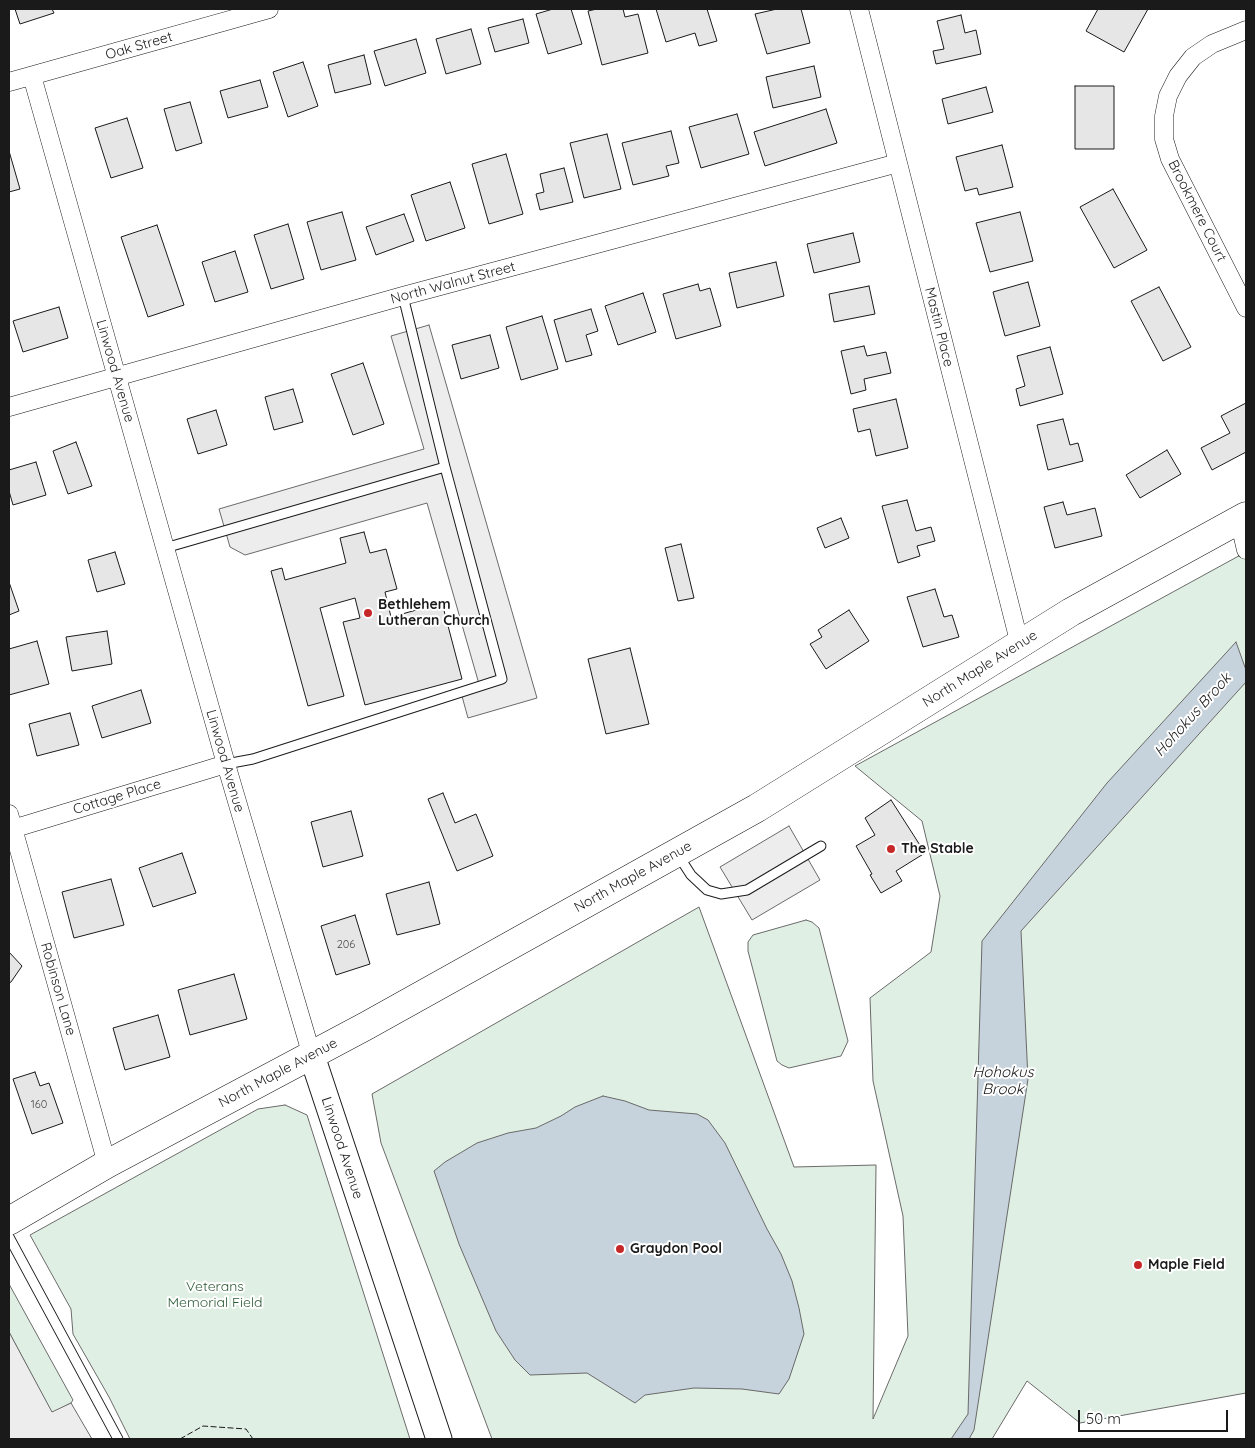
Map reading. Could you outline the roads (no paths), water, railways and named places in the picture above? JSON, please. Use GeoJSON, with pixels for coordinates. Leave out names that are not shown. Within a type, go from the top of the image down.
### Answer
{"type":"FeatureCollection","features":[{"type":"Feature","properties":{"kind":"main road","name":"North Maple Avenue"},"geometry":{"type":"LineString","coordinates":[[9,1220],[107,1164],[312,1056],[757,808],[1071,612],[1242,518]]}},
{"type":"Feature","properties":{"kind":"main road","name":"Linwood Avenue"},"geometry":{"type":"LineString","coordinates":[[312,1056],[439,1439]]}},
{"type":"Feature","properties":{"kind":"street","name":"Oak Street"},"geometry":{"type":"LineString","coordinates":[[9,82],[269,9]]}},
{"type":"Feature","properties":{"kind":"street","name":"Mastin Place"},"geometry":{"type":"LineString","coordinates":[[859,9],[1020,645]]}},
{"type":"Feature","properties":{"kind":"street","name":"Brookmere Court"},"geometry":{"type":"LineString","coordinates":[[1246,30],[1212,44],[1193,57],[1178,76],[1168,96],[1164,116],[1164,139],[1170,159],[1246,308]]}},
{"type":"Feature","properties":{"kind":"street","name":"Linwood Avenue"},"geometry":{"type":"LineString","coordinates":[[32,76],[226,764],[312,1056]]}},
{"type":"Feature","properties":{"kind":"street","name":"North Walnut Street"},"geometry":{"type":"LineString","coordinates":[[9,407],[403,296],[898,163]]}},
{"type":"Feature","properties":{"kind":"street"},"geometry":{"type":"LineString","coordinates":[[1242,518],[1246,550]]}},
{"type":"Feature","properties":{"kind":"street","name":"Cottage Place"},"geometry":{"type":"LineString","coordinates":[[10,825],[226,764]]}},
{"type":"Feature","properties":{"kind":"street","name":"Robinson Lane"},"geometry":{"type":"LineString","coordinates":[[10,825],[107,1164]]}},
{"type":"Feature","properties":{"kind":"lane"},"geometry":{"type":"LineString","coordinates":[[226,764],[253,759],[502,679],[445,467],[403,296]]}},
{"type":"Feature","properties":{"kind":"lane"},"geometry":{"type":"LineString","coordinates":[[165,548],[445,467]]}},
{"type":"Feature","properties":{"kind":"lane"},"geometry":{"type":"LineString","coordinates":[[677,853],[690,875],[707,890],[721,894],[747,890],[821,846]]}},
{"type":"Feature","properties":{"kind":"lane"},"geometry":{"type":"LineString","coordinates":[[9,1237],[118,1439]]}},
{"type":"Feature","properties":{"kind":"water","name":"Hohokus Brook"},"geometry":{"type":"Polygon","coordinates":[[[1236,642],[1246,670],[1246,682],[1021,931],[1028,1079],[974,1430],[969,1439],[951,1439],[968,1414],[982,941],[1107,783],[1236,642]]]}},
{"type":"Feature","properties":{"kind":"water","name":"Graydon Pool"},"geometry":{"type":"Polygon","coordinates":[[[603,1096],[625,1101],[649,1110],[697,1114],[708,1120],[725,1143],[781,1254],[792,1281],[799,1308],[804,1334],[789,1379],[779,1394],[742,1389],[694,1388],[645,1395],[635,1403],[587,1373],[530,1375],[515,1360],[496,1331],[459,1244],[434,1171],[445,1162],[477,1143],[508,1133],[536,1128],[575,1107],[603,1096]]]}},
{"type":"Feature","properties":{"kind":"place","name":"Bethlehem Lutheran Church"},"geometry":{"type":"Point","coordinates":[368,613]}},
{"type":"Feature","properties":{"kind":"place","name":"The Stable"},"geometry":{"type":"Point","coordinates":[891,849]}},
{"type":"Feature","properties":{"kind":"place","name":"Graydon Pool"},"geometry":{"type":"Point","coordinates":[620,1249]}},
{"type":"Feature","properties":{"kind":"place","name":"Maple Field"},"geometry":{"type":"Point","coordinates":[1138,1265]}},
{"type":"Feature","properties":{"kind":"park label","name":"Veterans Memorial Field"},"geometry":{"type":"Point","coordinates":[215,1295]}}]}
